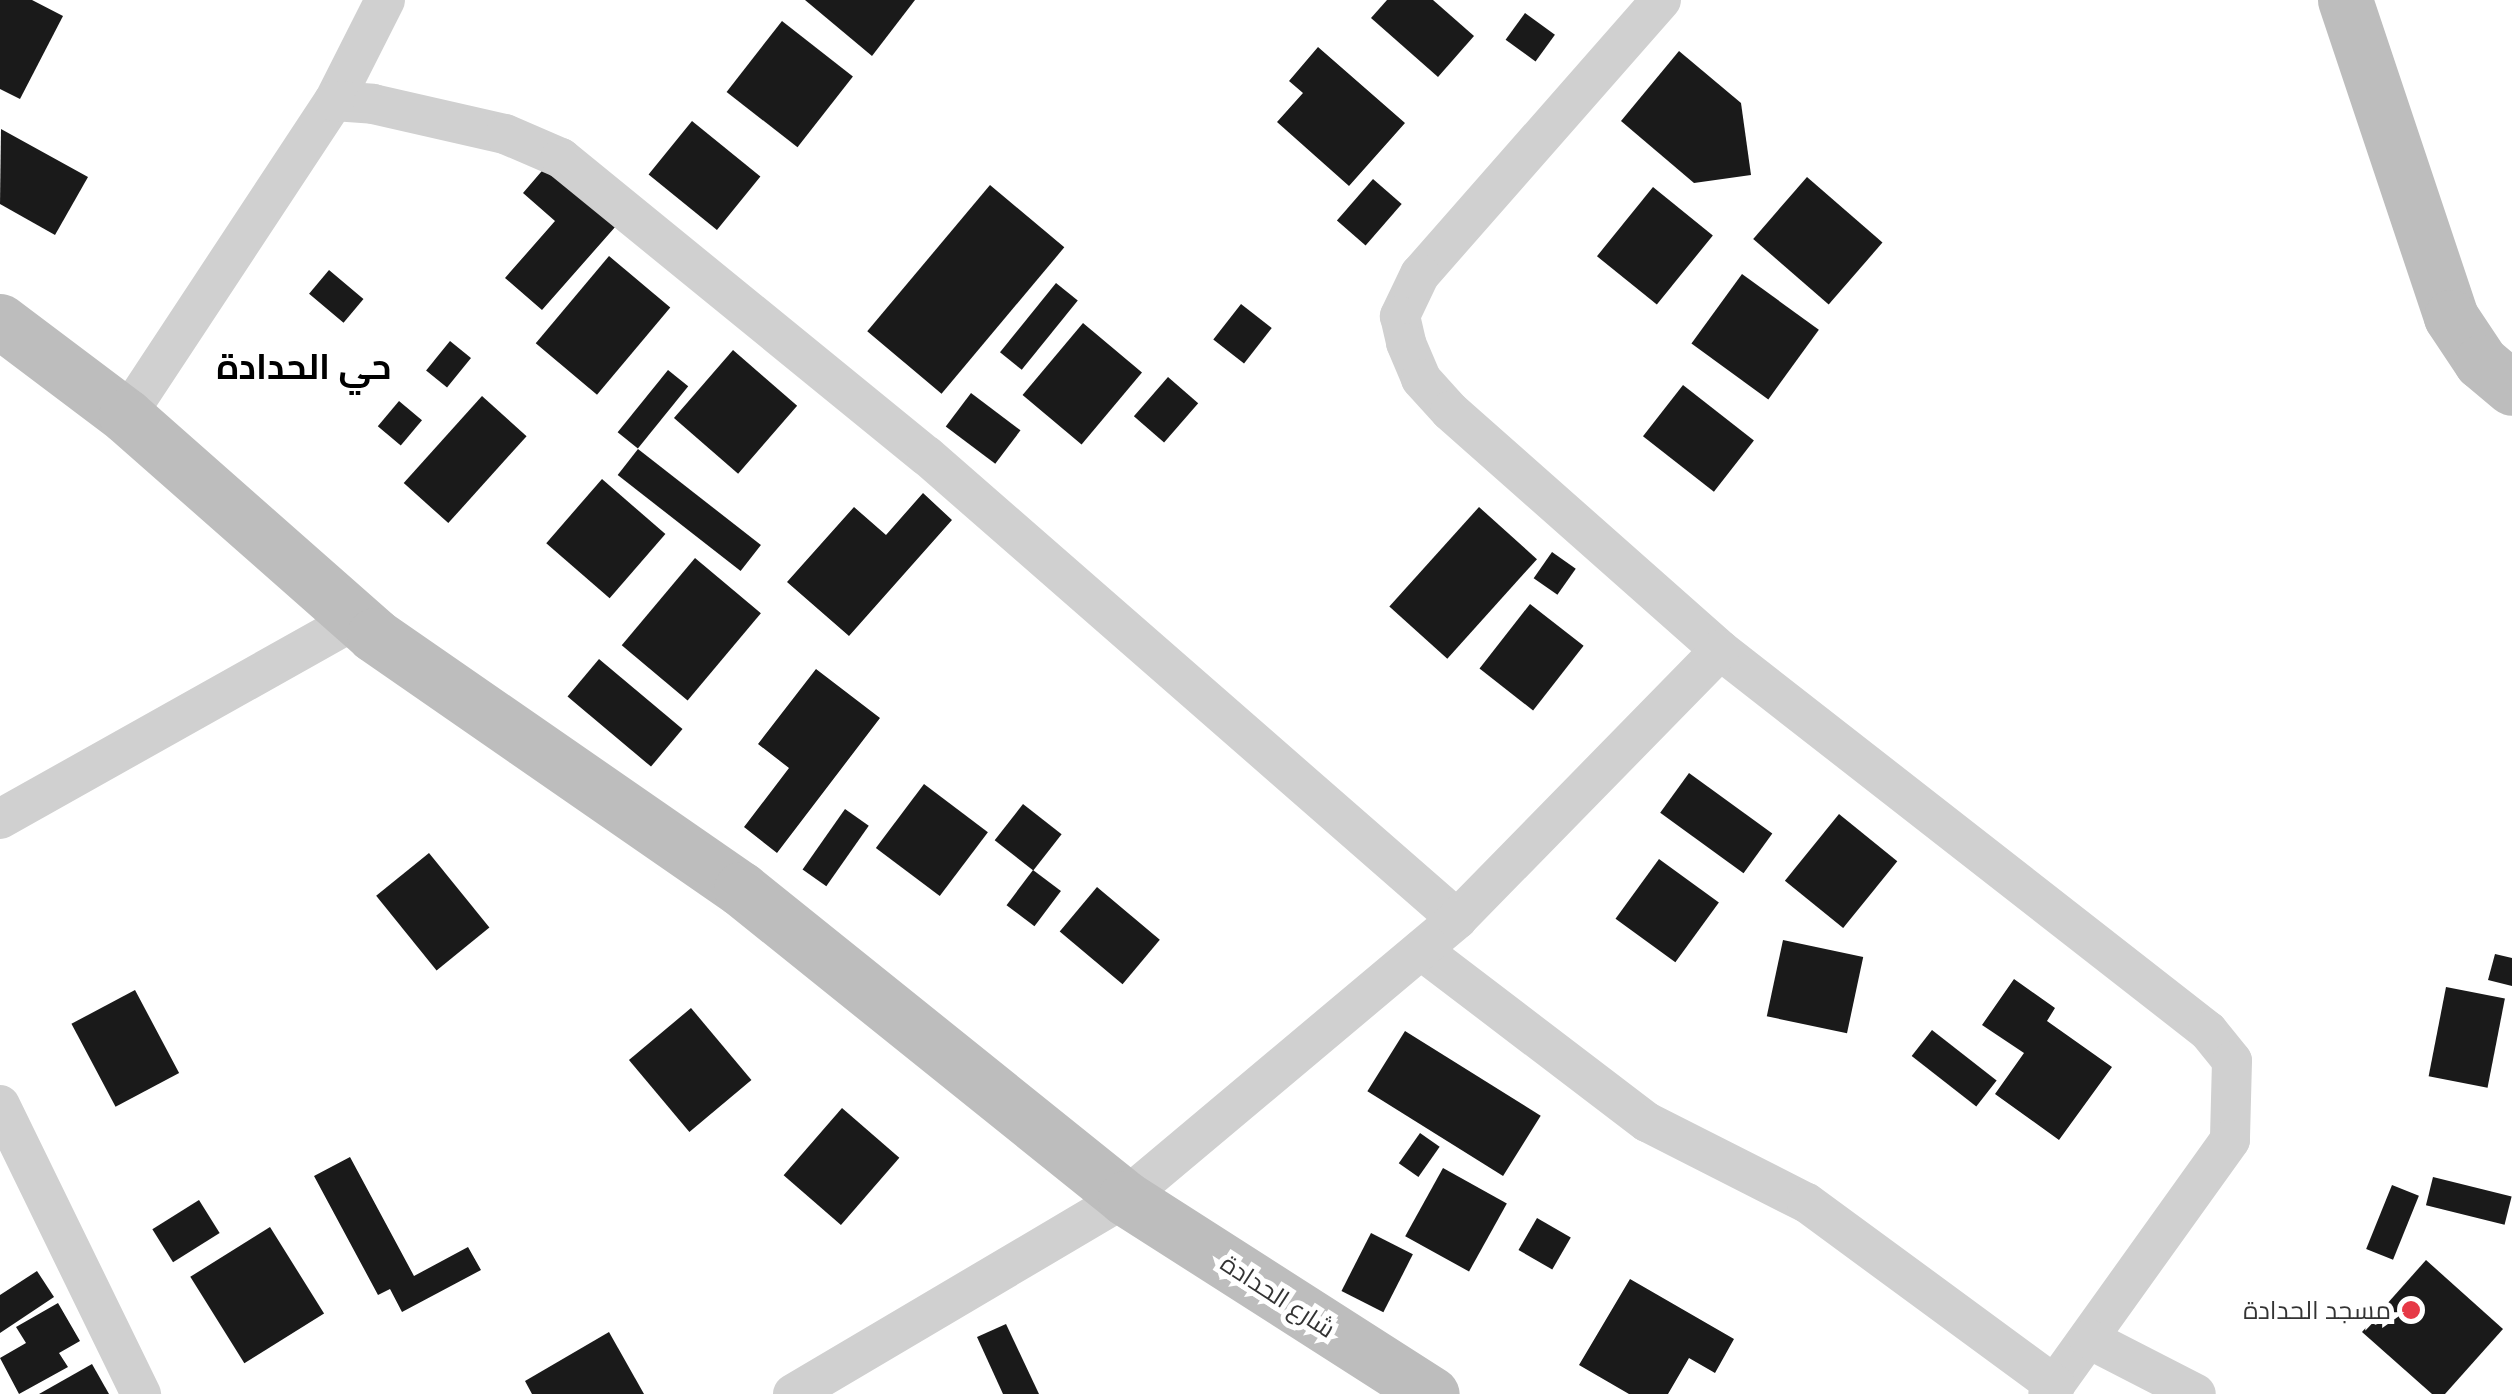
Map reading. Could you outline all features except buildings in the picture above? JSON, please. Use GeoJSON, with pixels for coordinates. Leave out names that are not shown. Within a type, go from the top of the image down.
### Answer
{"type":"FeatureCollection","features":[{"type":"Feature","properties":{"kind":"street"},"geometry":{"type":"LineString","coordinates":[[126,416],[334,101],[384,0]]}},
{"type":"Feature","properties":{"kind":"street"},"geometry":{"type":"LineString","coordinates":[[1420,950],[1647,1122],[1807,1204],[2052,1390],[2230,1140],[2232,1061],[2208,1031],[1720,650],[1450,411],[1421,379],[1400,316],[1420,274],[1451,232],[1661,0]]}},
{"type":"Feature","properties":{"kind":"street"},"geometry":{"type":"LineString","coordinates":[[2346,0],[2451,317],[2481,362],[2512,388]]}},
{"type":"Feature","properties":{"kind":"street"},"geometry":{"type":"LineString","coordinates":[[334,101],[373,104],[505,134],[561,158],[926,456],[1457,919]]}},
{"type":"Feature","properties":{"kind":"street","name":"شارع الحدادة"},"geometry":{"type":"LineString","coordinates":[[0,320],[126,416],[356,619],[741,888],[1125,1198],[1432,1394]]}},
{"type":"Feature","properties":{"kind":"street"},"geometry":{"type":"LineString","coordinates":[[0,819],[356,619]]}},
{"type":"Feature","properties":{"kind":"street"},"geometry":{"type":"LineString","coordinates":[[792,1394],[1125,1198],[1457,919],[1720,650]]}},
{"type":"Feature","properties":{"kind":"street"},"geometry":{"type":"LineString","coordinates":[[0,1105],[141,1394]]}},
{"type":"Feature","properties":{"kind":"street"},"geometry":{"type":"LineString","coordinates":[[2089,1339],[2196,1394]]}},
{"type":"Feature","properties":{"kind":"place","name":"مسجد الحدادة"},"geometry":{"type":"Point","coordinates":[2411,1310]}},
{"type":"Feature","properties":{"kind":"district","name":"حي الحدادة"},"geometry":{"type":"Point","coordinates":[304,367]}}]}
